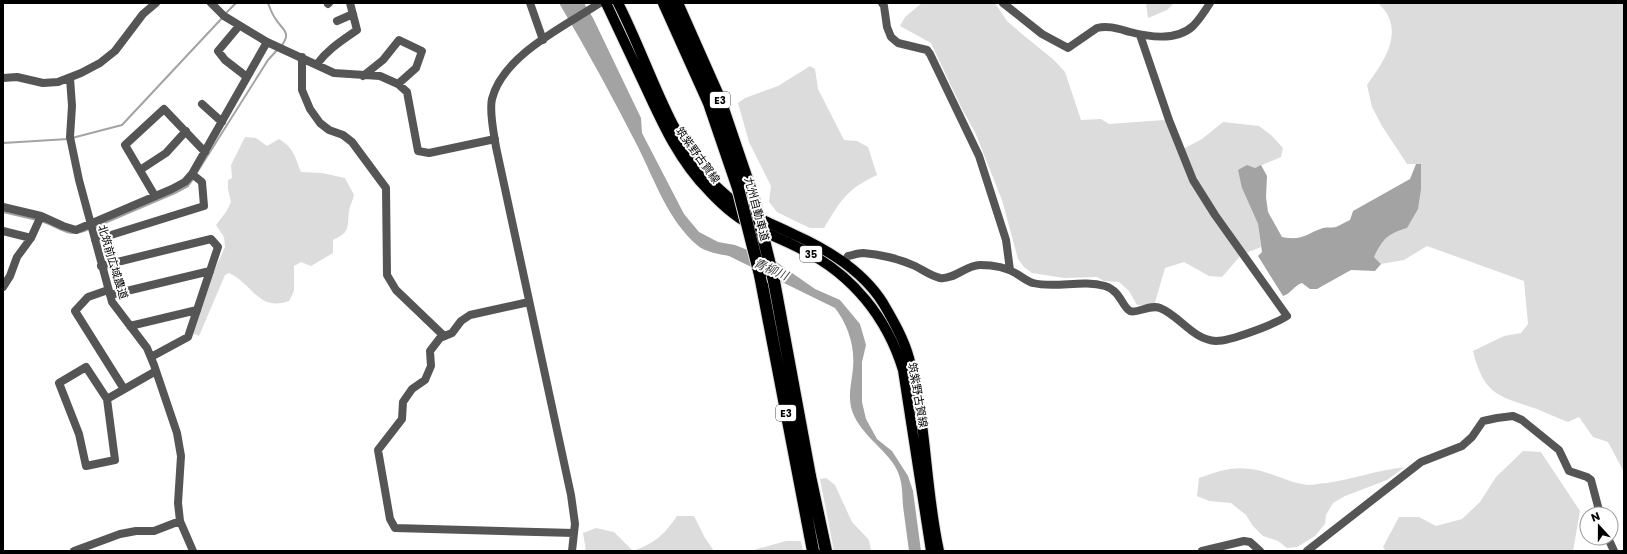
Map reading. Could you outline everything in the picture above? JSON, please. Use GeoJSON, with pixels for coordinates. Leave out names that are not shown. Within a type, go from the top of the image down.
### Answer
{"type":"FeatureCollection","features":[{"type":"Feature","properties":{"kind":"highway","name":"九州自動車道"},"geometry":{"type":"LineString","coordinates":[[664,3],[709,102],[738,188],[760,275],[813,551]]}},
{"type":"Feature","properties":{"kind":"highway","name":"九州自動車道"},"geometry":{"type":"LineString","coordinates":[[677,3],[720,100],[754,200],[774,281],[808,469],[826,551]]}},
{"type":"Feature","properties":{"kind":"main road","name":"筑紫野古賀線"},"geometry":{"type":"LineString","coordinates":[[606,3],[666,130],[678,151],[708,191],[725,206],[755,228],[804,250],[840,273],[856,288],[874,309],[896,349],[903,370],[931,551]]}},
{"type":"Feature","properties":{"kind":"main road","name":"筑紫野古賀線"},"geometry":{"type":"LineString","coordinates":[[618,3],[674,125],[698,165],[708,177],[736,203],[754,216],[796,235],[831,254],[863,278],[875,291],[897,329],[909,357],[917,399],[939,551]]}},
{"type":"Feature","properties":{"kind":"street"},"geometry":{"type":"LineString","coordinates":[[3,78],[16,77],[43,83],[58,82],[70,78],[100,62],[115,51],[143,14],[156,3]]}},
{"type":"Feature","properties":{"kind":"street"},"geometry":{"type":"LineString","coordinates":[[211,3],[224,16],[267,42],[334,73],[380,76],[398,84],[407,92],[418,150],[429,153],[495,139]]}},
{"type":"Feature","properties":{"kind":"street"},"geometry":{"type":"LineString","coordinates":[[317,64],[332,48],[358,30],[350,3]]}},
{"type":"Feature","properties":{"kind":"street"},"geometry":{"type":"LineString","coordinates":[[530,3],[543,40]]}},
{"type":"Feature","properties":{"kind":"street"},"geometry":{"type":"LineString","coordinates":[[572,551],[575,524],[571,495],[492,124],[492,100],[500,78],[514,62],[543,40],[600,3]]}},
{"type":"Feature","properties":{"kind":"street"},"geometry":{"type":"LineString","coordinates":[[882,3],[884,6],[887,27],[891,37],[898,43],[927,50],[930,54],[979,156],[1006,240],[1010,270]]}},
{"type":"Feature","properties":{"kind":"street"},"geometry":{"type":"LineString","coordinates":[[1003,3],[1042,34],[1068,48],[1097,28],[1102,27],[1112,27],[1140,35],[1155,37],[1179,33],[1192,27],[1210,3]]}},
{"type":"Feature","properties":{"kind":"street"},"geometry":{"type":"LineString","coordinates":[[337,21],[353,14]]}},
{"type":"Feature","properties":{"kind":"street"},"geometry":{"type":"LineString","coordinates":[[239,26],[218,51],[225,60],[248,77]]}},
{"type":"Feature","properties":{"kind":"street"},"geometry":{"type":"LineString","coordinates":[[844,263],[848,256],[862,253],[884,257],[914,266],[942,278],[978,265],[995,266],[1010,270],[1032,283],[1094,284],[1105,286],[1118,294],[1129,310],[1133,312],[1150,307],[1158,307],[1170,313],[1201,337],[1216,341],[1238,336],[1287,316],[1215,215],[1193,180],[1169,120],[1140,35]]}},
{"type":"Feature","properties":{"kind":"street"},"geometry":{"type":"LineString","coordinates":[[363,76],[383,60],[399,40],[422,51],[416,68],[398,84]]}},
{"type":"Feature","properties":{"kind":"street"},"geometry":{"type":"LineString","coordinates":[[3,207],[42,216],[63,226],[76,230],[185,182],[192,174],[205,152],[267,42]]}},
{"type":"Feature","properties":{"kind":"street"},"geometry":{"type":"LineString","coordinates":[[302,57],[302,90],[310,108],[320,123],[329,130],[343,135],[352,142],[386,188],[387,275],[390,283],[444,336]]}},
{"type":"Feature","properties":{"kind":"street","name":"北筑前広域農道"},"geometry":{"type":"LineString","coordinates":[[70,78],[72,106],[70,137],[90,224],[112,302],[147,348],[177,433],[181,456],[178,503],[180,521],[193,551]]}},
{"type":"Feature","properties":{"kind":"street"},"geometry":{"type":"LineString","coordinates":[[202,104],[222,122]]}},
{"type":"Feature","properties":{"kind":"street"},"geometry":{"type":"LineString","coordinates":[[155,196],[125,145],[164,109],[205,152]]}},
{"type":"Feature","properties":{"kind":"street"},"geometry":{"type":"LineString","coordinates":[[140,170],[166,153],[186,131]]}},
{"type":"Feature","properties":{"kind":"street"},"geometry":{"type":"LineString","coordinates":[[95,240],[204,206],[202,182],[192,174]]}},
{"type":"Feature","properties":{"kind":"street"},"geometry":{"type":"LineString","coordinates":[[3,286],[10,276],[17,257],[31,238],[42,216]]}},
{"type":"Feature","properties":{"kind":"street"},"geometry":{"type":"LineString","coordinates":[[3,231],[31,238]]}},
{"type":"Feature","properties":{"kind":"street"},"geometry":{"type":"LineString","coordinates":[[101,266],[211,239],[218,247],[188,337],[151,358]]}},
{"type":"Feature","properties":{"kind":"street"},"geometry":{"type":"LineString","coordinates":[[124,389],[75,310],[88,297],[210,271]]}},
{"type":"Feature","properties":{"kind":"street"},"geometry":{"type":"LineString","coordinates":[[529,302],[470,315],[461,321],[452,333],[440,338],[430,351],[431,366],[425,380],[412,389],[407,396],[403,402],[402,419],[378,450],[390,519],[395,528],[574,533]]}},
{"type":"Feature","properties":{"kind":"street"},"geometry":{"type":"LineString","coordinates":[[130,326],[197,310]]}},
{"type":"Feature","properties":{"kind":"street"},"geometry":{"type":"LineString","coordinates":[[86,367],[107,399],[115,460],[86,466],[79,434],[59,382],[86,367]]}},
{"type":"Feature","properties":{"kind":"street"},"geometry":{"type":"LineString","coordinates":[[107,399],[156,371]]}},
{"type":"Feature","properties":{"kind":"street"},"geometry":{"type":"LineString","coordinates":[[1307,551],[1421,462],[1462,446],[1483,421],[1497,418],[1513,416],[1522,420],[1558,450],[1569,471],[1587,477],[1591,480],[1598,506]]}},
{"type":"Feature","properties":{"kind":"street"},"geometry":{"type":"LineString","coordinates":[[74,551],[120,534],[136,531],[154,531],[180,521]]}},
{"type":"Feature","properties":{"kind":"street"},"geometry":{"type":"LineString","coordinates":[[1202,551],[1244,541],[1250,542],[1260,551]]}},
{"type":"Feature","properties":{"kind":"shaded area"},"geometry":{"type":"Polygon","coordinates":[[[922,3],[995,3],[1007,21],[1054,60],[1065,72],[1081,120],[1101,119],[1109,124],[1164,120],[1174,130],[1183,149],[1202,139],[1223,122],[1259,126],[1271,135],[1283,148],[1281,157],[1255,168],[1242,188],[1258,224],[1261,247],[1241,255],[1222,277],[1209,276],[1184,262],[1165,268],[1154,306],[1137,305],[1129,291],[1119,282],[1104,281],[1097,277],[1064,278],[1032,273],[1024,267],[1018,259],[1002,200],[975,132],[962,109],[931,43],[900,26],[905,17],[922,3]]]}},
{"type":"Feature","properties":{"kind":"shaded area"},"geometry":{"type":"Polygon","coordinates":[[[1146,3],[1174,3],[1167,10],[1148,18],[1146,3]]]}},
{"type":"Feature","properties":{"kind":"shaded area"},"geometry":{"type":"Polygon","coordinates":[[[1378,3],[1624,3],[1624,472],[1608,442],[1593,437],[1579,417],[1568,422],[1537,409],[1512,401],[1494,392],[1482,377],[1473,351],[1504,336],[1521,333],[1528,324],[1524,281],[1427,246],[1404,260],[1381,264],[1374,257],[1386,238],[1407,228],[1420,164],[1407,164],[1382,126],[1372,107],[1367,85],[1387,53],[1392,36],[1388,16],[1378,3]]]}},
{"type":"Feature","properties":{"kind":"shaded area"},"geometry":{"type":"Polygon","coordinates":[[[810,66],[815,69],[818,89],[844,140],[857,141],[868,147],[877,175],[858,185],[846,196],[824,228],[810,228],[795,221],[777,212],[769,202],[771,186],[749,142],[738,103],[745,98],[778,86],[810,66]]]}},
{"type":"Feature","properties":{"kind":"shaded area"},"geometry":{"type":"Polygon","coordinates":[[[245,137],[256,138],[267,146],[279,139],[284,142],[291,149],[301,172],[322,173],[345,178],[354,195],[349,211],[348,225],[343,234],[333,240],[333,253],[311,266],[301,262],[294,266],[294,291],[289,301],[270,303],[256,295],[229,273],[225,275],[199,336],[192,333],[211,278],[225,247],[224,237],[216,225],[226,212],[231,202],[228,189],[228,180],[232,178],[231,165],[245,137]]]}},
{"type":"Feature","properties":{"kind":"shaded area"},"geometry":{"type":"Polygon","coordinates":[[[1523,451],[1541,452],[1579,509],[1573,551],[1386,551],[1383,547],[1399,517],[1419,517],[1436,526],[1462,519],[1480,502],[1496,477],[1523,451]]]}},
{"type":"Feature","properties":{"kind":"shaded area"},"geometry":{"type":"Polygon","coordinates":[[[1405,467],[1387,480],[1345,496],[1333,503],[1326,515],[1325,524],[1315,536],[1297,547],[1287,548],[1278,541],[1263,536],[1253,526],[1246,515],[1231,503],[1209,501],[1197,496],[1199,478],[1237,468],[1257,470],[1293,482],[1308,485],[1327,483],[1405,467]]]}},
{"type":"Feature","properties":{"kind":"shaded area"},"geometry":{"type":"Polygon","coordinates":[[[826,478],[835,485],[852,522],[869,540],[871,551],[834,551],[820,479],[826,478]]]}},
{"type":"Feature","properties":{"kind":"shaded area"},"geometry":{"type":"Polygon","coordinates":[[[677,516],[694,516],[705,538],[714,551],[633,551],[658,538],[677,516]]]}},
{"type":"Feature","properties":{"kind":"shaded area"},"geometry":{"type":"Polygon","coordinates":[[[596,528],[614,532],[633,551],[586,551],[583,533],[596,528]]]}},
{"type":"Feature","properties":{"kind":"shaded area"},"geometry":{"type":"Polygon","coordinates":[[[786,541],[801,541],[803,551],[750,551],[786,541]]]}},
{"type":"Feature","properties":{"kind":"water","name":"青柳川"},"geometry":{"type":"Polygon","coordinates":[[[559,3],[584,3],[593,18],[641,118],[642,133],[684,214],[699,232],[718,242],[735,245],[775,261],[815,289],[840,300],[860,324],[866,345],[862,362],[862,402],[866,419],[877,439],[892,451],[908,476],[913,491],[921,551],[909,551],[901,484],[897,470],[892,462],[859,425],[854,416],[850,402],[853,352],[850,336],[844,321],[835,308],[729,256],[704,249],[697,245],[687,235],[670,212],[619,110],[559,3]]]}},
{"type":"Feature","properties":{"kind":"water"},"geometry":{"type":"Polygon","coordinates":[[[1416,164],[1421,164],[1421,189],[1418,209],[1407,228],[1390,235],[1383,241],[1374,257],[1381,264],[1375,271],[1351,270],[1317,289],[1310,289],[1302,283],[1283,296],[1258,256],[1262,252],[1258,224],[1242,188],[1238,170],[1247,165],[1255,168],[1261,165],[1267,176],[1266,197],[1268,212],[1282,237],[1294,238],[1304,236],[1323,228],[1336,227],[1350,220],[1353,211],[1410,179],[1416,164]]]}},
{"type":"Feature","properties":{"kind":"waterway"},"geometry":{"type":"LineString","coordinates":[[226,13],[236,3]]}},
{"type":"Feature","properties":{"kind":"waterway"},"geometry":{"type":"LineString","coordinates":[[268,3],[277,22],[286,34],[281,46]]}},
{"type":"Feature","properties":{"kind":"waterway"},"geometry":{"type":"LineString","coordinates":[[72,138],[122,125],[223,17]]}},
{"type":"Feature","properties":{"kind":"waterway"},"geometry":{"type":"LineString","coordinates":[[196,174],[268,60],[278,49]]}},
{"type":"Feature","properties":{"kind":"waterway"},"geometry":{"type":"LineString","coordinates":[[3,143],[68,139]]}},
{"type":"Feature","properties":{"kind":"waterway"},"geometry":{"type":"LineString","coordinates":[[93,228],[175,193],[188,186],[194,178]]}},
{"type":"Feature","properties":{"kind":"waterway"},"geometry":{"type":"LineString","coordinates":[[3,212],[37,220]]}},
{"type":"Feature","properties":{"kind":"waterway"},"geometry":{"type":"LineString","coordinates":[[41,221],[70,233],[81,232],[89,229]]}}]}
